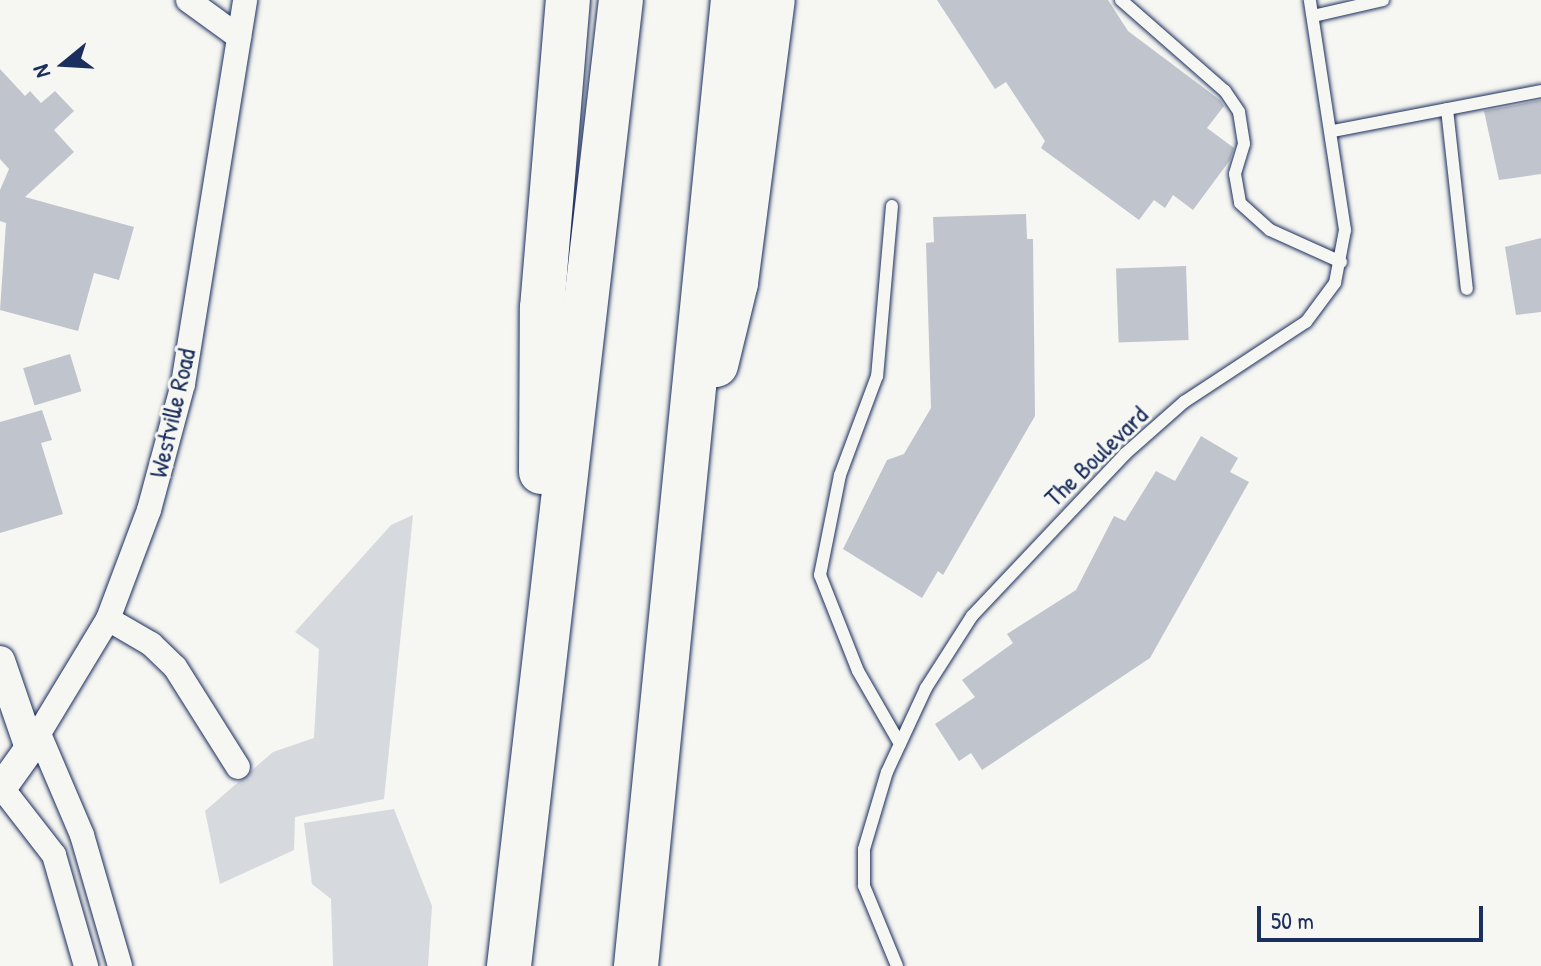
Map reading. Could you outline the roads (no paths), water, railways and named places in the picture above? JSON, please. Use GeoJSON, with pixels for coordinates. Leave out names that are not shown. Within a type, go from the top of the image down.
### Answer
{"type":"FeatureCollection","features":[{"type":"Feature","properties":{"kind":"highway"},"geometry":{"type":"LineString","coordinates":[[544,646],[542,308],[568,0]]}},
{"type":"Feature","properties":{"kind":"highway"},"geometry":{"type":"LineString","coordinates":[[509,966],[621,0]]}},
{"type":"Feature","properties":{"kind":"highway"},"geometry":{"type":"LineString","coordinates":[[636,966],[677,520],[733,0]]}},
{"type":"Feature","properties":{"kind":"highway"},"geometry":{"type":"LineString","coordinates":[[677,520],[736,283],[773,0]]}},
{"type":"Feature","properties":{"kind":"street"},"geometry":{"type":"LineString","coordinates":[[188,0],[239,37]]}},
{"type":"Feature","properties":{"kind":"street","name":"Westville Road"},"geometry":{"type":"LineString","coordinates":[[1,789],[35,741],[108,619],[149,510],[183,384],[245,0]]}},
{"type":"Feature","properties":{"kind":"street"},"geometry":{"type":"LineString","coordinates":[[108,619],[151,644],[175,667],[238,767]]}},
{"type":"Feature","properties":{"kind":"street"},"geometry":{"type":"LineString","coordinates":[[0,661],[35,741],[82,835],[120,966]]}},
{"type":"Feature","properties":{"kind":"street"},"geometry":{"type":"LineString","coordinates":[[1,789],[54,855],[86,966]]}},
{"type":"Feature","properties":{"kind":"lane"},"geometry":{"type":"LineString","coordinates":[[1121,0],[1225,91],[1239,112],[1244,144],[1235,174],[1240,203],[1270,230],[1341,262]]}},
{"type":"Feature","properties":{"kind":"lane","name":"The Boulevard"},"geometry":{"type":"LineString","coordinates":[[897,966],[864,886],[864,849],[900,744],[926,688],[972,616],[1043,539],[1184,402],[1306,322],[1335,283],[1345,230],[1333,131],[1310,0]]}},
{"type":"Feature","properties":{"kind":"lane"},"geometry":{"type":"LineString","coordinates":[[1313,16],[1383,0]]}},
{"type":"Feature","properties":{"kind":"lane"},"geometry":{"type":"LineString","coordinates":[[1333,131],[1541,91]]}},
{"type":"Feature","properties":{"kind":"lane"},"geometry":{"type":"LineString","coordinates":[[1447,109],[1467,289]]}},
{"type":"Feature","properties":{"kind":"lane"},"geometry":{"type":"LineString","coordinates":[[892,206],[877,376],[840,475],[820,575],[858,671],[900,744]]}}]}
